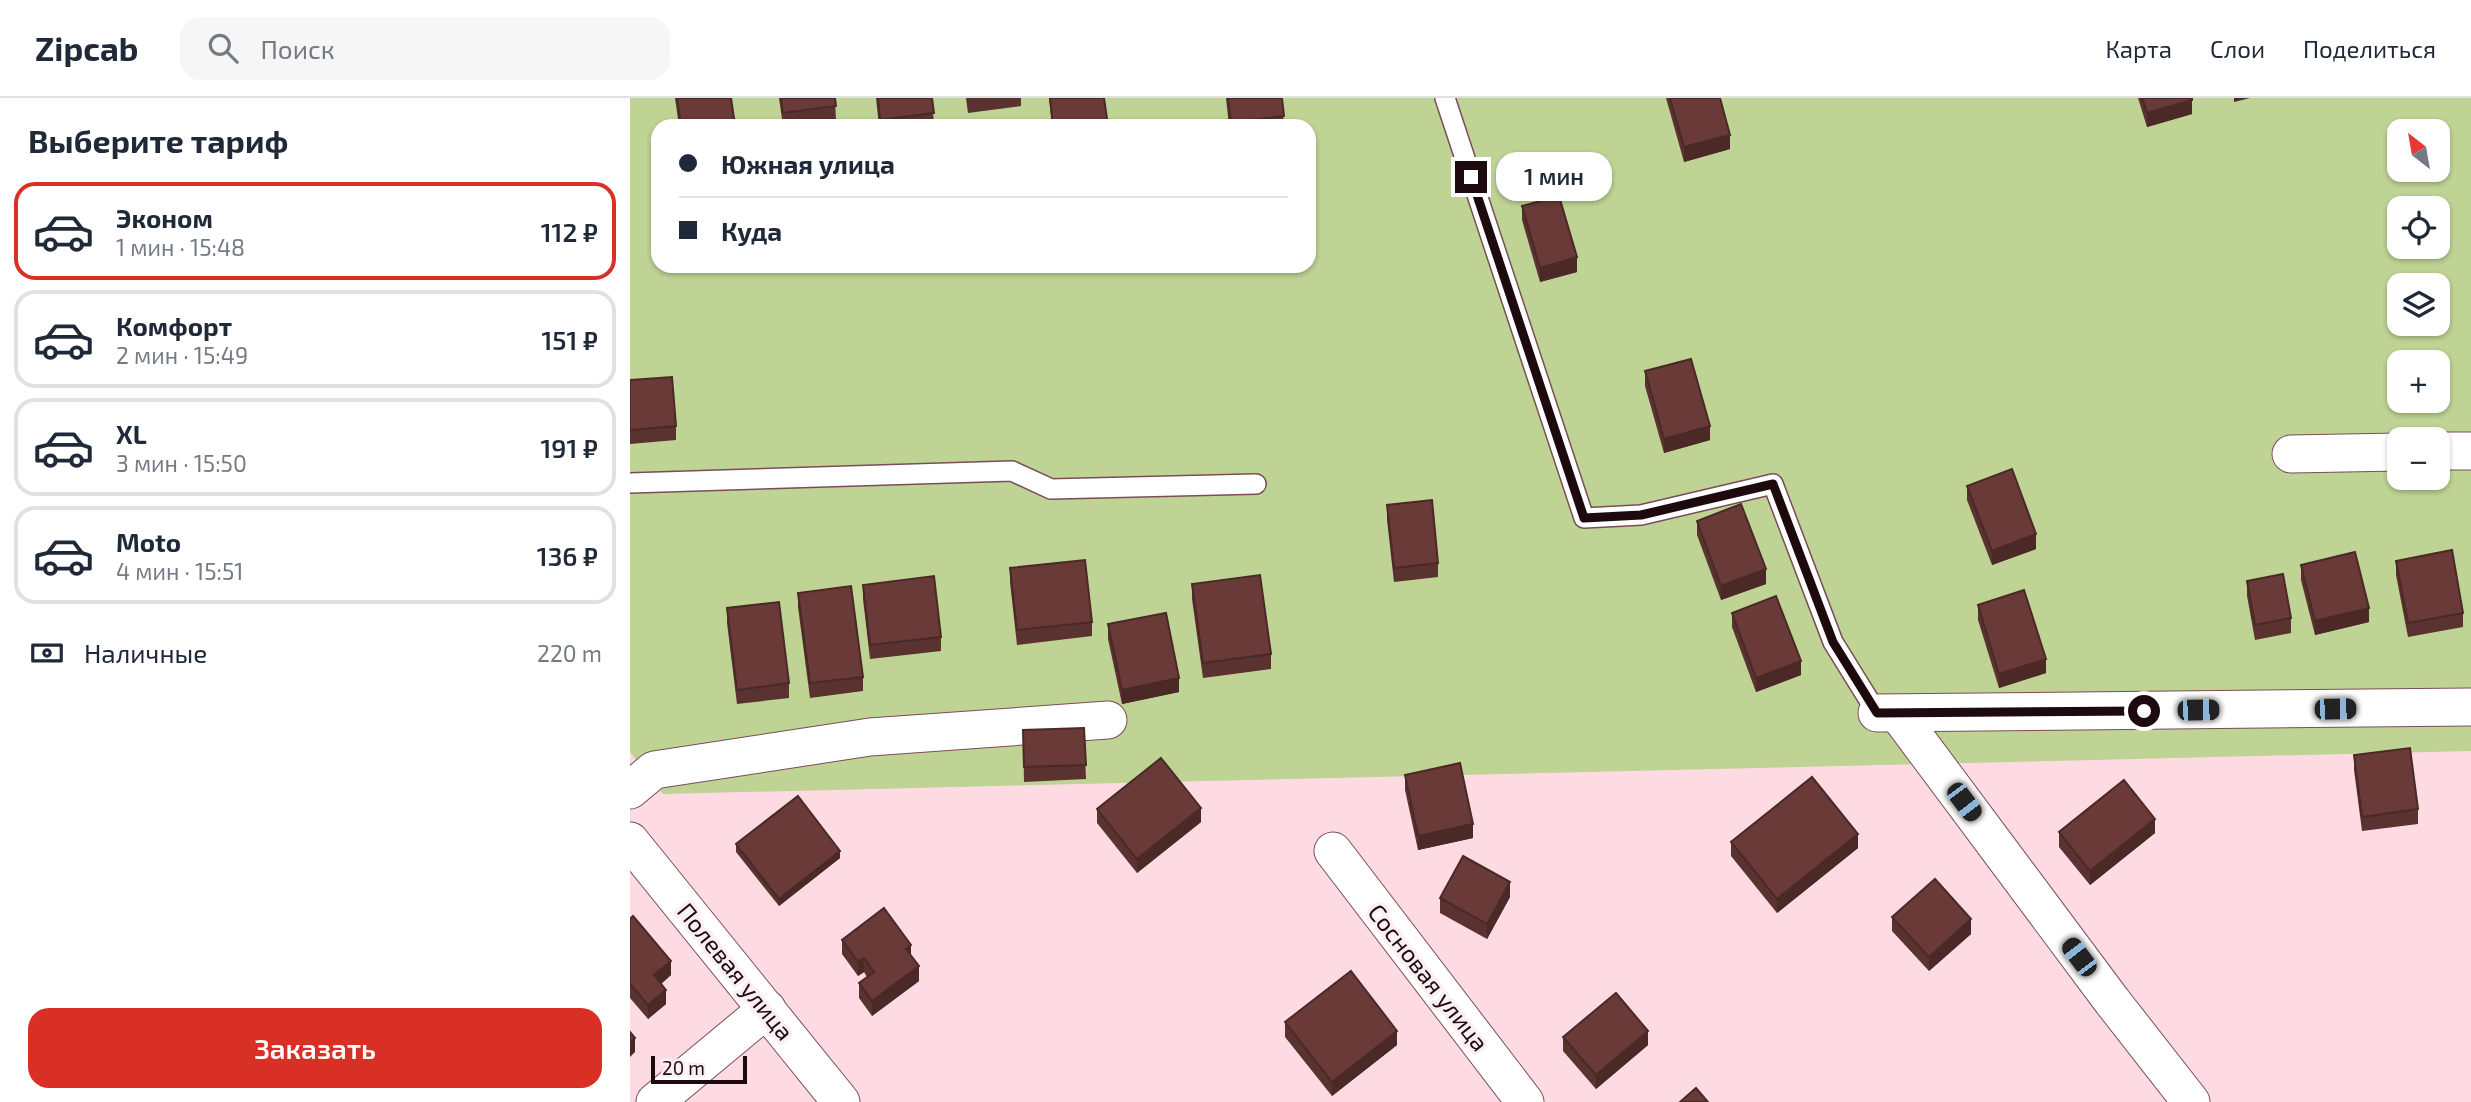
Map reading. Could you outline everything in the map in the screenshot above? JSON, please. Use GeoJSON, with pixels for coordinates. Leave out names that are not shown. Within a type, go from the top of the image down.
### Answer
{"type":"FeatureCollection","features":[{"type":"Feature","properties":{"kind":"street"},"geometry":{"type":"LineString","coordinates":[[2450,451],[2471,451]]}},
{"type":"Feature","properties":{"kind":"street"},"geometry":{"type":"LineString","coordinates":[[2291,454],[2387,452]]}},
{"type":"Feature","properties":{"kind":"street"},"geometry":{"type":"LineString","coordinates":[[1887,713],[2471,707]]}},
{"type":"Feature","properties":{"kind":"street"},"geometry":{"type":"LineString","coordinates":[[1887,713],[2191,1102]]}},
{"type":"Feature","properties":{"kind":"street"},"geometry":{"type":"LineString","coordinates":[[630,790],[654,770],[870,737],[1108,720]]}},
{"type":"Feature","properties":{"kind":"street","name":"Полевая улица"},"geometry":{"type":"LineString","coordinates":[[630,841],[841,1102]]}},
{"type":"Feature","properties":{"kind":"street","name":"Сосновая улица"},"geometry":{"type":"LineString","coordinates":[[1333,851],[1525,1102]]}},
{"type":"Feature","properties":{"kind":"street"},"geometry":{"type":"LineString","coordinates":[[655,1102],[767,1009]]}},
{"type":"Feature","properties":{"kind":"lane"},"geometry":{"type":"LineString","coordinates":[[1445,98],[1584,518],[1641,515],[1773,484],[1833,642],[1887,713]]}},
{"type":"Feature","properties":{"kind":"lane"},"geometry":{"type":"LineString","coordinates":[[630,483],[1012,471],[1051,489],[1256,484]]}},
{"type":"Feature","properties":{"kind":"green space"},"geometry":{"type":"Polygon","coordinates":[[[630,98],[2471,98],[2471,751],[663,794],[630,752],[630,98]]]}},
{"type":"Feature","properties":{"kind":"building"},"geometry":{"type":"Polygon","coordinates":[[[677,98],[731,98],[734,119],[680,119],[677,98]]]}},
{"type":"Feature","properties":{"kind":"building"},"geometry":{"type":"Polygon","coordinates":[[[781,98],[835,98],[836,106],[783,113],[781,98]]]}},
{"type":"Feature","properties":{"kind":"building"},"geometry":{"type":"Polygon","coordinates":[[[878,98],[932,98],[934,113],[880,119],[878,98]]]}},
{"type":"Feature","properties":{"kind":"building"},"geometry":{"type":"Polygon","coordinates":[[[1050,98],[1104,98],[1107,119],[1052,119],[1050,98]]]}},
{"type":"Feature","properties":{"kind":"building"},"geometry":{"type":"Polygon","coordinates":[[[1228,98],[1282,98],[1284,116],[1231,119],[1228,98]]]}},
{"type":"Feature","properties":{"kind":"building"},"geometry":{"type":"Polygon","coordinates":[[[1670,98],[1720,98],[1730,135],[1684,147],[1670,98]]]}},
{"type":"Feature","properties":{"kind":"building"},"geometry":{"type":"Polygon","coordinates":[[[2142,98],[2192,98],[2192,100],[2147,113],[2142,98]]]}},
{"type":"Feature","properties":{"kind":"building"},"geometry":{"type":"Polygon","coordinates":[[[1559,196],[1577,257],[1540,268],[1522,206],[1559,196]]]}},
{"type":"Feature","properties":{"kind":"building"},"geometry":{"type":"Polygon","coordinates":[[[1691,359],[1710,426],[1664,439],[1645,371],[1691,359]]]}},
{"type":"Feature","properties":{"kind":"building"},"geometry":{"type":"Polygon","coordinates":[[[672,377],[676,426],[630,430],[630,380],[672,377]]]}},
{"type":"Feature","properties":{"kind":"building"},"geometry":{"type":"Polygon","coordinates":[[[2012,469],[2036,534],[1992,551],[1967,486],[2012,469]]]}},
{"type":"Feature","properties":{"kind":"building"},"geometry":{"type":"Polygon","coordinates":[[[1432,500],[1438,563],[1394,568],[1387,505],[1432,500]]]}},
{"type":"Feature","properties":{"kind":"building"},"geometry":{"type":"Polygon","coordinates":[[[1741,504],[1766,569],[1721,586],[1697,521],[1741,504]]]}},
{"type":"Feature","properties":{"kind":"building"},"geometry":{"type":"Polygon","coordinates":[[[2452,550],[2463,613],[2408,623],[2396,561],[2452,550]]]}},
{"type":"Feature","properties":{"kind":"building"},"geometry":{"type":"Polygon","coordinates":[[[2355,552],[2369,608],[2315,621],[2301,565],[2355,552]]]}},
{"type":"Feature","properties":{"kind":"building"},"geometry":{"type":"Polygon","coordinates":[[[1085,560],[1092,622],[1017,630],[1010,568],[1085,560]]]}},
{"type":"Feature","properties":{"kind":"building"},"geometry":{"type":"Polygon","coordinates":[[[2283,574],[2291,618],[2255,625],[2247,581],[2283,574]]]}},
{"type":"Feature","properties":{"kind":"building"},"geometry":{"type":"Polygon","coordinates":[[[1260,575],[1271,654],[1203,663],[1192,584],[1260,575]]]}},
{"type":"Feature","properties":{"kind":"building"},"geometry":{"type":"Polygon","coordinates":[[[934,576],[941,637],[870,645],[863,585],[934,576]]]}},
{"type":"Feature","properties":{"kind":"building"},"geometry":{"type":"Polygon","coordinates":[[[851,586],[863,677],[810,683],[798,593],[851,586]]]}},
{"type":"Feature","properties":{"kind":"building"},"geometry":{"type":"Polygon","coordinates":[[[2024,590],[2046,659],[1999,674],[1978,605],[2024,590]]]}},
{"type":"Feature","properties":{"kind":"building"},"geometry":{"type":"Polygon","coordinates":[[[1776,596],[1801,661],[1756,678],[1732,613],[1776,596]]]}},
{"type":"Feature","properties":{"kind":"building"},"geometry":{"type":"Polygon","coordinates":[[[779,602],[789,683],[737,690],[727,608],[779,602]]]}},
{"type":"Feature","properties":{"kind":"building"},"geometry":{"type":"Polygon","coordinates":[[[1166,613],[1179,678],[1122,690],[1108,624],[1166,613]]]}},
{"type":"Feature","properties":{"kind":"building"},"geometry":{"type":"Polygon","coordinates":[[[1084,728],[1086,765],[1024,767],[1023,730],[1084,728]]]}},
{"type":"Feature","properties":{"kind":"building"},"geometry":{"type":"Polygon","coordinates":[[[2410,748],[2418,809],[2362,817],[2354,755],[2410,748]]]}},
{"type":"Feature","properties":{"kind":"building"},"geometry":{"type":"Polygon","coordinates":[[[1161,758],[1201,808],[1137,859],[1097,809],[1161,758]]]}},
{"type":"Feature","properties":{"kind":"building"},"geometry":{"type":"Polygon","coordinates":[[[1460,763],[1473,824],[1418,836],[1405,775],[1460,763]]]}},
{"type":"Feature","properties":{"kind":"building"},"geometry":{"type":"Polygon","coordinates":[[[1812,777],[1858,834],[1777,899],[1731,842],[1812,777]]]}},
{"type":"Feature","properties":{"kind":"building"},"geometry":{"type":"Polygon","coordinates":[[[2124,780],[2155,819],[2090,871],[2059,832],[2124,780]]]}},
{"type":"Feature","properties":{"kind":"building"},"geometry":{"type":"Polygon","coordinates":[[[798,796],[840,851],[779,899],[736,844],[798,796]]]}},
{"type":"Feature","properties":{"kind":"building"},"geometry":{"type":"Polygon","coordinates":[[[1463,856],[1510,882],[1487,924],[1440,898],[1463,856]]]}},
{"type":"Feature","properties":{"kind":"building"},"geometry":{"type":"Polygon","coordinates":[[[1935,879],[1971,919],[1929,957],[1892,917],[1935,879]]]}},
{"type":"Feature","properties":{"kind":"building"},"geometry":{"type":"Polygon","coordinates":[[[884,908],[911,945],[906,949],[919,966],[872,1001],[859,983],[874,972],[864,958],[858,962],[842,940],[884,908]]]}},
{"type":"Feature","properties":{"kind":"building"},"geometry":{"type":"Polygon","coordinates":[[[633,916],[671,961],[654,975],[666,990],[648,1005],[630,984],[630,919],[633,916]]]}},
{"type":"Feature","properties":{"kind":"building"},"geometry":{"type":"Polygon","coordinates":[[[1351,971],[1397,1031],[1332,1082],[1285,1022],[1351,971]]]}},
{"type":"Feature","properties":{"kind":"building"},"geometry":{"type":"Polygon","coordinates":[[[1616,993],[1648,1031],[1596,1075],[1563,1037],[1616,993]]]}},
{"type":"Feature","properties":{"kind":"building"},"geometry":{"type":"Polygon","coordinates":[[[1696,1088],[1708,1102],[1680,1102],[1696,1088]]]}},
{"type":"Feature","properties":{"kind":"route"},"geometry":{"type":"LineString","coordinates":[[1471,177],[1584,518],[1641,515],[1773,484],[1833,642],[1877,713],[2144,711]]}}]}
